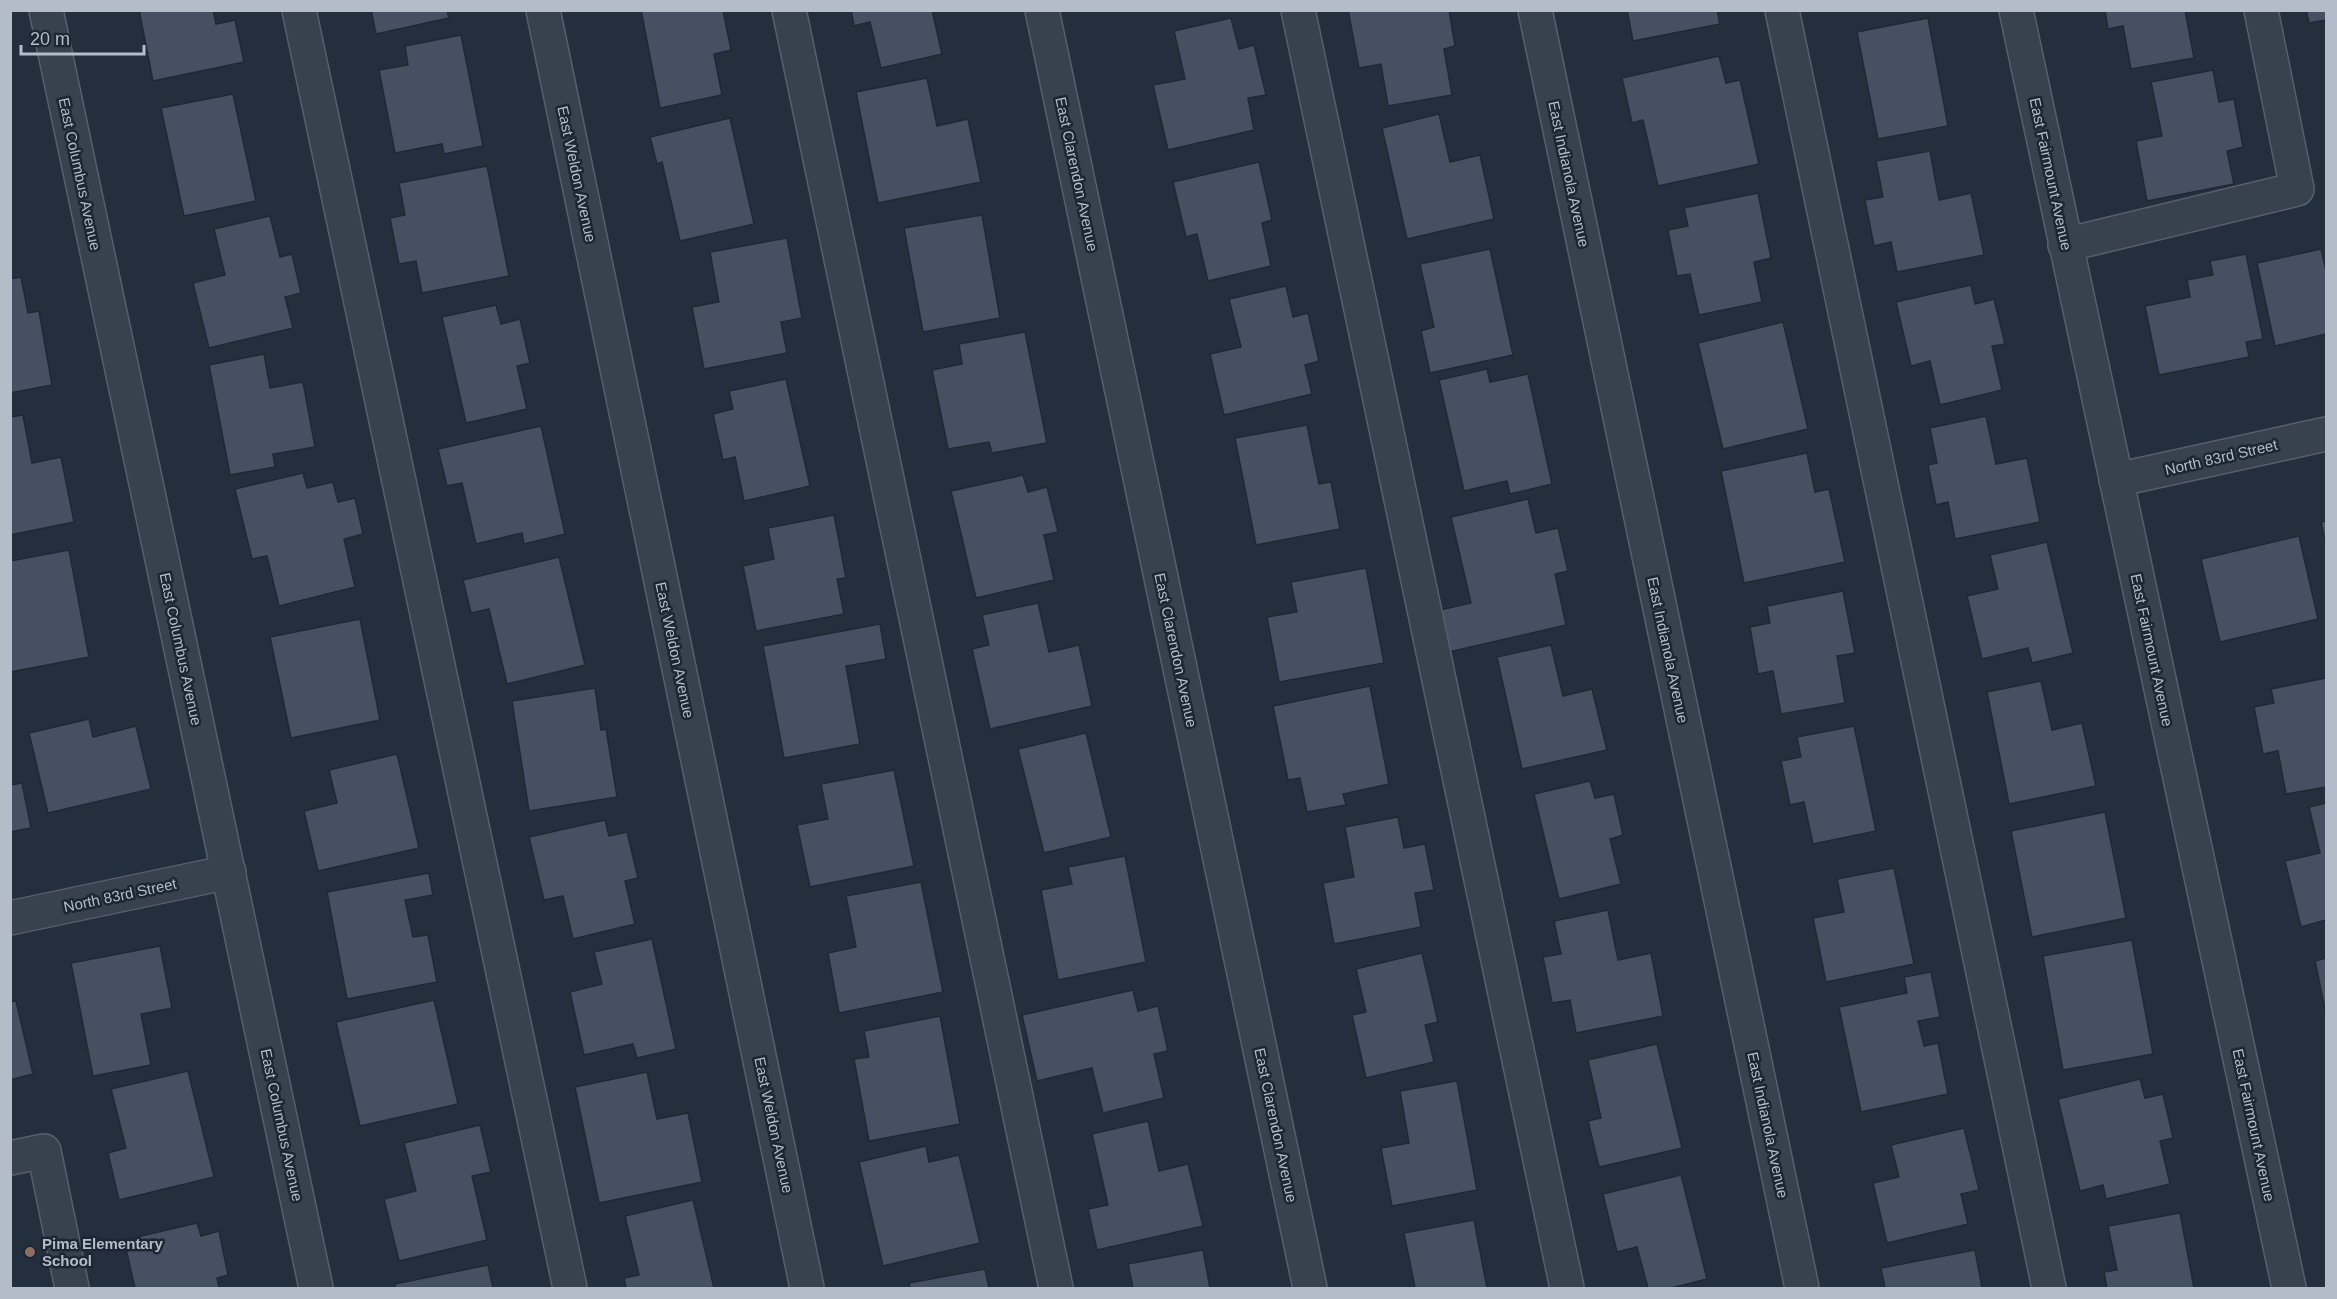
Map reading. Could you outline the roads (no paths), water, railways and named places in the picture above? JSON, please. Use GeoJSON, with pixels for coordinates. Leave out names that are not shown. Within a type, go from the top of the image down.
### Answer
{"type":"FeatureCollection","features":[{"type":"Feature","properties":{"kind":"street","name":"East Columbus Avenue"},"geometry":{"type":"LineString","coordinates":[[46,10],[316,1288]]}},
{"type":"Feature","properties":{"kind":"street"},"geometry":{"type":"LineString","coordinates":[[299,10],[570,1288]]}},
{"type":"Feature","properties":{"kind":"street","name":"East Weldon Avenue"},"geometry":{"type":"LineString","coordinates":[[543,10],[807,1288]]}},
{"type":"Feature","properties":{"kind":"street"},"geometry":{"type":"LineString","coordinates":[[789,10],[1056,1288]]}},
{"type":"Feature","properties":{"kind":"street","name":"East Clarendon Avenue"},"geometry":{"type":"LineString","coordinates":[[1042,10],[1311,1288]]}},
{"type":"Feature","properties":{"kind":"street"},"geometry":{"type":"LineString","coordinates":[[1298,10],[1567,1288]]}},
{"type":"Feature","properties":{"kind":"street","name":"East Indianola Avenue"},"geometry":{"type":"LineString","coordinates":[[1534,10],[1802,1288]]}},
{"type":"Feature","properties":{"kind":"street"},"geometry":{"type":"LineString","coordinates":[[1782,10],[2049,1288]]}},
{"type":"Feature","properties":{"kind":"street","name":"East Fairmount Avenue"},"geometry":{"type":"LineString","coordinates":[[2016,10],[2289,1288]]}},
{"type":"Feature","properties":{"kind":"street"},"geometry":{"type":"LineString","coordinates":[[2065,245],[2297,189],[2261,10]]}},
{"type":"Feature","properties":{"kind":"street","name":"North 83rd Street"},"geometry":{"type":"LineString","coordinates":[[2116,480],[2326,434]]}},
{"type":"Feature","properties":{"kind":"street","name":"North 83rd Street"},"geometry":{"type":"LineString","coordinates":[[10,918],[229,872]]}},
{"type":"Feature","properties":{"kind":"street"},"geometry":{"type":"LineString","coordinates":[[10,1158],[44,1151],[72,1288]]}},
{"type":"Feature","properties":{"kind":"place","name":"Pima Elementary School"},"geometry":{"type":"Point","coordinates":[30,1252]}}]}
